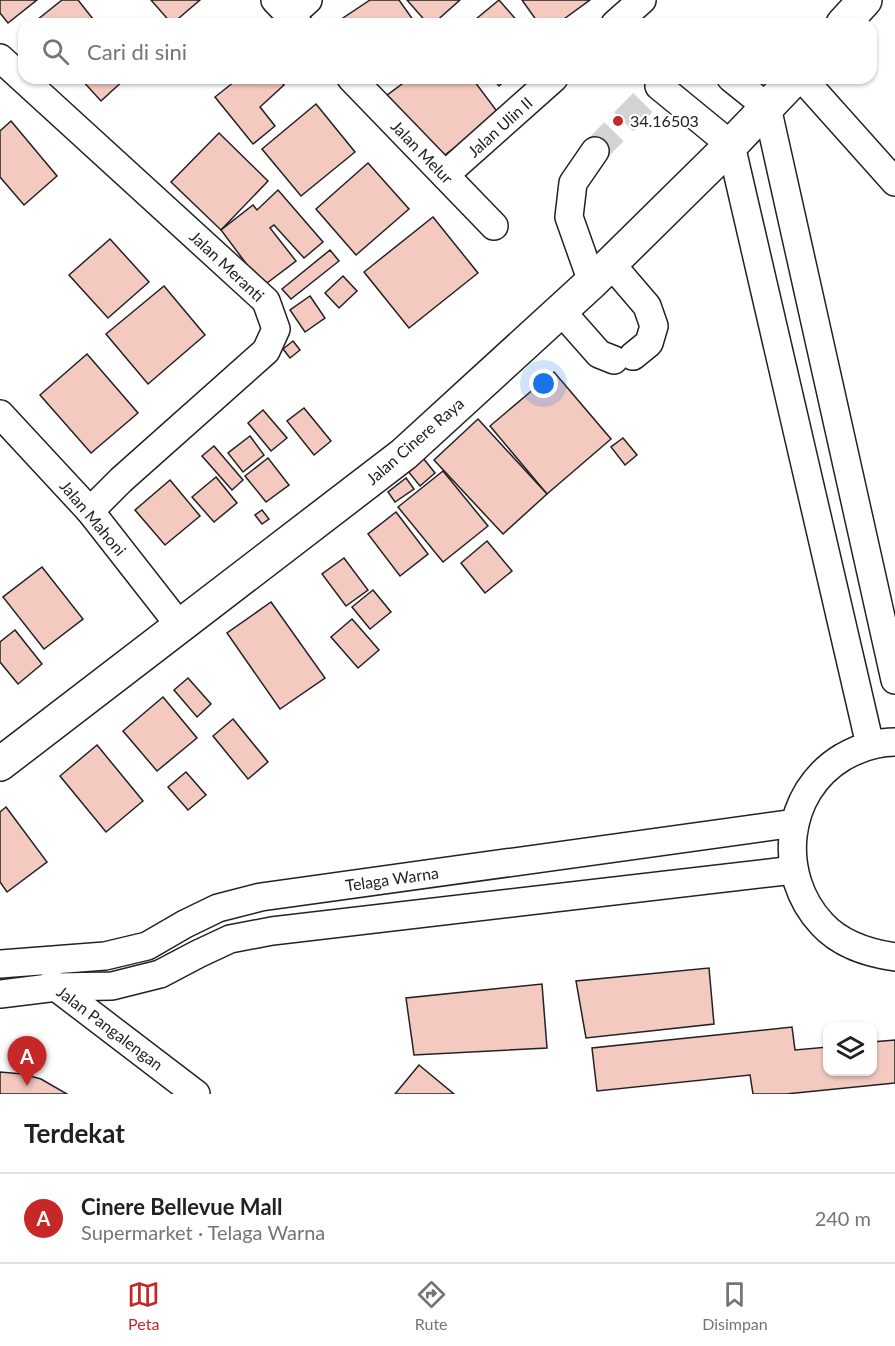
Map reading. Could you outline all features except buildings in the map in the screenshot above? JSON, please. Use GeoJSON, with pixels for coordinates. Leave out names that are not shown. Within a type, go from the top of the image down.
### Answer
{"type":"FeatureCollection","features":[{"type":"Feature","properties":{"kind":"main road"},"geometry":{"type":"LineString","coordinates":[[848,18],[865,0]]}},
{"type":"Feature","properties":{"kind":"main road","name":"Jalan Cinere Raya"},"geometry":{"type":"LineString","coordinates":[[0,765],[404,454],[601,273],[789,84]]}},
{"type":"Feature","properties":{"kind":"street"},"geometry":{"type":"LineString","coordinates":[[622,18],[642,0]]}},
{"type":"Feature","properties":{"kind":"street","name":"Jalan Meranti"},"geometry":{"type":"LineString","coordinates":[[0,58],[18,74]]}},
{"type":"Feature","properties":{"kind":"street","name":"Jalan Meranti"},"geometry":{"type":"LineString","coordinates":[[29,84],[266,300],[276,329],[266,351],[121,480],[90,511]]}},
{"type":"Feature","properties":{"kind":"street","name":"Jalan Melur"},"geometry":{"type":"LineString","coordinates":[[357,84],[494,226]]}},
{"type":"Feature","properties":{"kind":"street","name":"Jalan Ulin II"},"geometry":{"type":"LineString","coordinates":[[445,175],[547,84]]}},
{"type":"Feature","properties":{"kind":"street"},"geometry":{"type":"LineString","coordinates":[[738,84],[767,108],[895,680]]}},
{"type":"Feature","properties":{"kind":"street"},"geometry":{"type":"LineString","coordinates":[[807,84],[895,182]]}},
{"type":"Feature","properties":{"kind":"street"},"geometry":{"type":"LineString","coordinates":[[659,86],[731,145],[883,743],[853,752],[836,762],[810,789],[795,823],[792,846],[794,870],[800,890],[810,908],[822,924],[838,938],[856,948],[895,957]]}},
{"type":"Feature","properties":{"kind":"street"},"geometry":{"type":"LineString","coordinates":[[561,311],[598,354],[624,358],[649,343],[654,326],[647,306],[601,273],[569,217],[573,183],[595,151]]}},
{"type":"Feature","properties":{"kind":"street","name":"Jalan Mahoni"},"geometry":{"type":"LineString","coordinates":[[0,414],[90,511],[180,626]]}},
{"type":"Feature","properties":{"kind":"street","name":"Telaga Warna"},"geometry":{"type":"LineString","coordinates":[[12,963],[105,956],[147,946],[218,908],[261,897],[795,823]]}},
{"type":"Feature","properties":{"kind":"street"},"geometry":{"type":"LineString","coordinates":[[0,994],[57,987],[112,986],[160,974],[230,939],[272,931],[794,870]]}},
{"type":"Feature","properties":{"kind":"street","name":"Jalan Pangalengan"},"geometry":{"type":"LineString","coordinates":[[12,963],[57,987],[196,1094]]}},
{"type":"Feature","properties":{"kind":"tunnel"},"geometry":{"type":"LineString","coordinates":[[595,151],[661,84]]}},
{"type":"Feature","properties":{"kind":"place","name":"34.16503"},"geometry":{"type":"Point","coordinates":[618,121]}},
{"type":"Feature","properties":{"kind":"place","name":"Cinere Bellevue Mall"},"geometry":{"type":"Point","coordinates":[27,1086]}}]}
